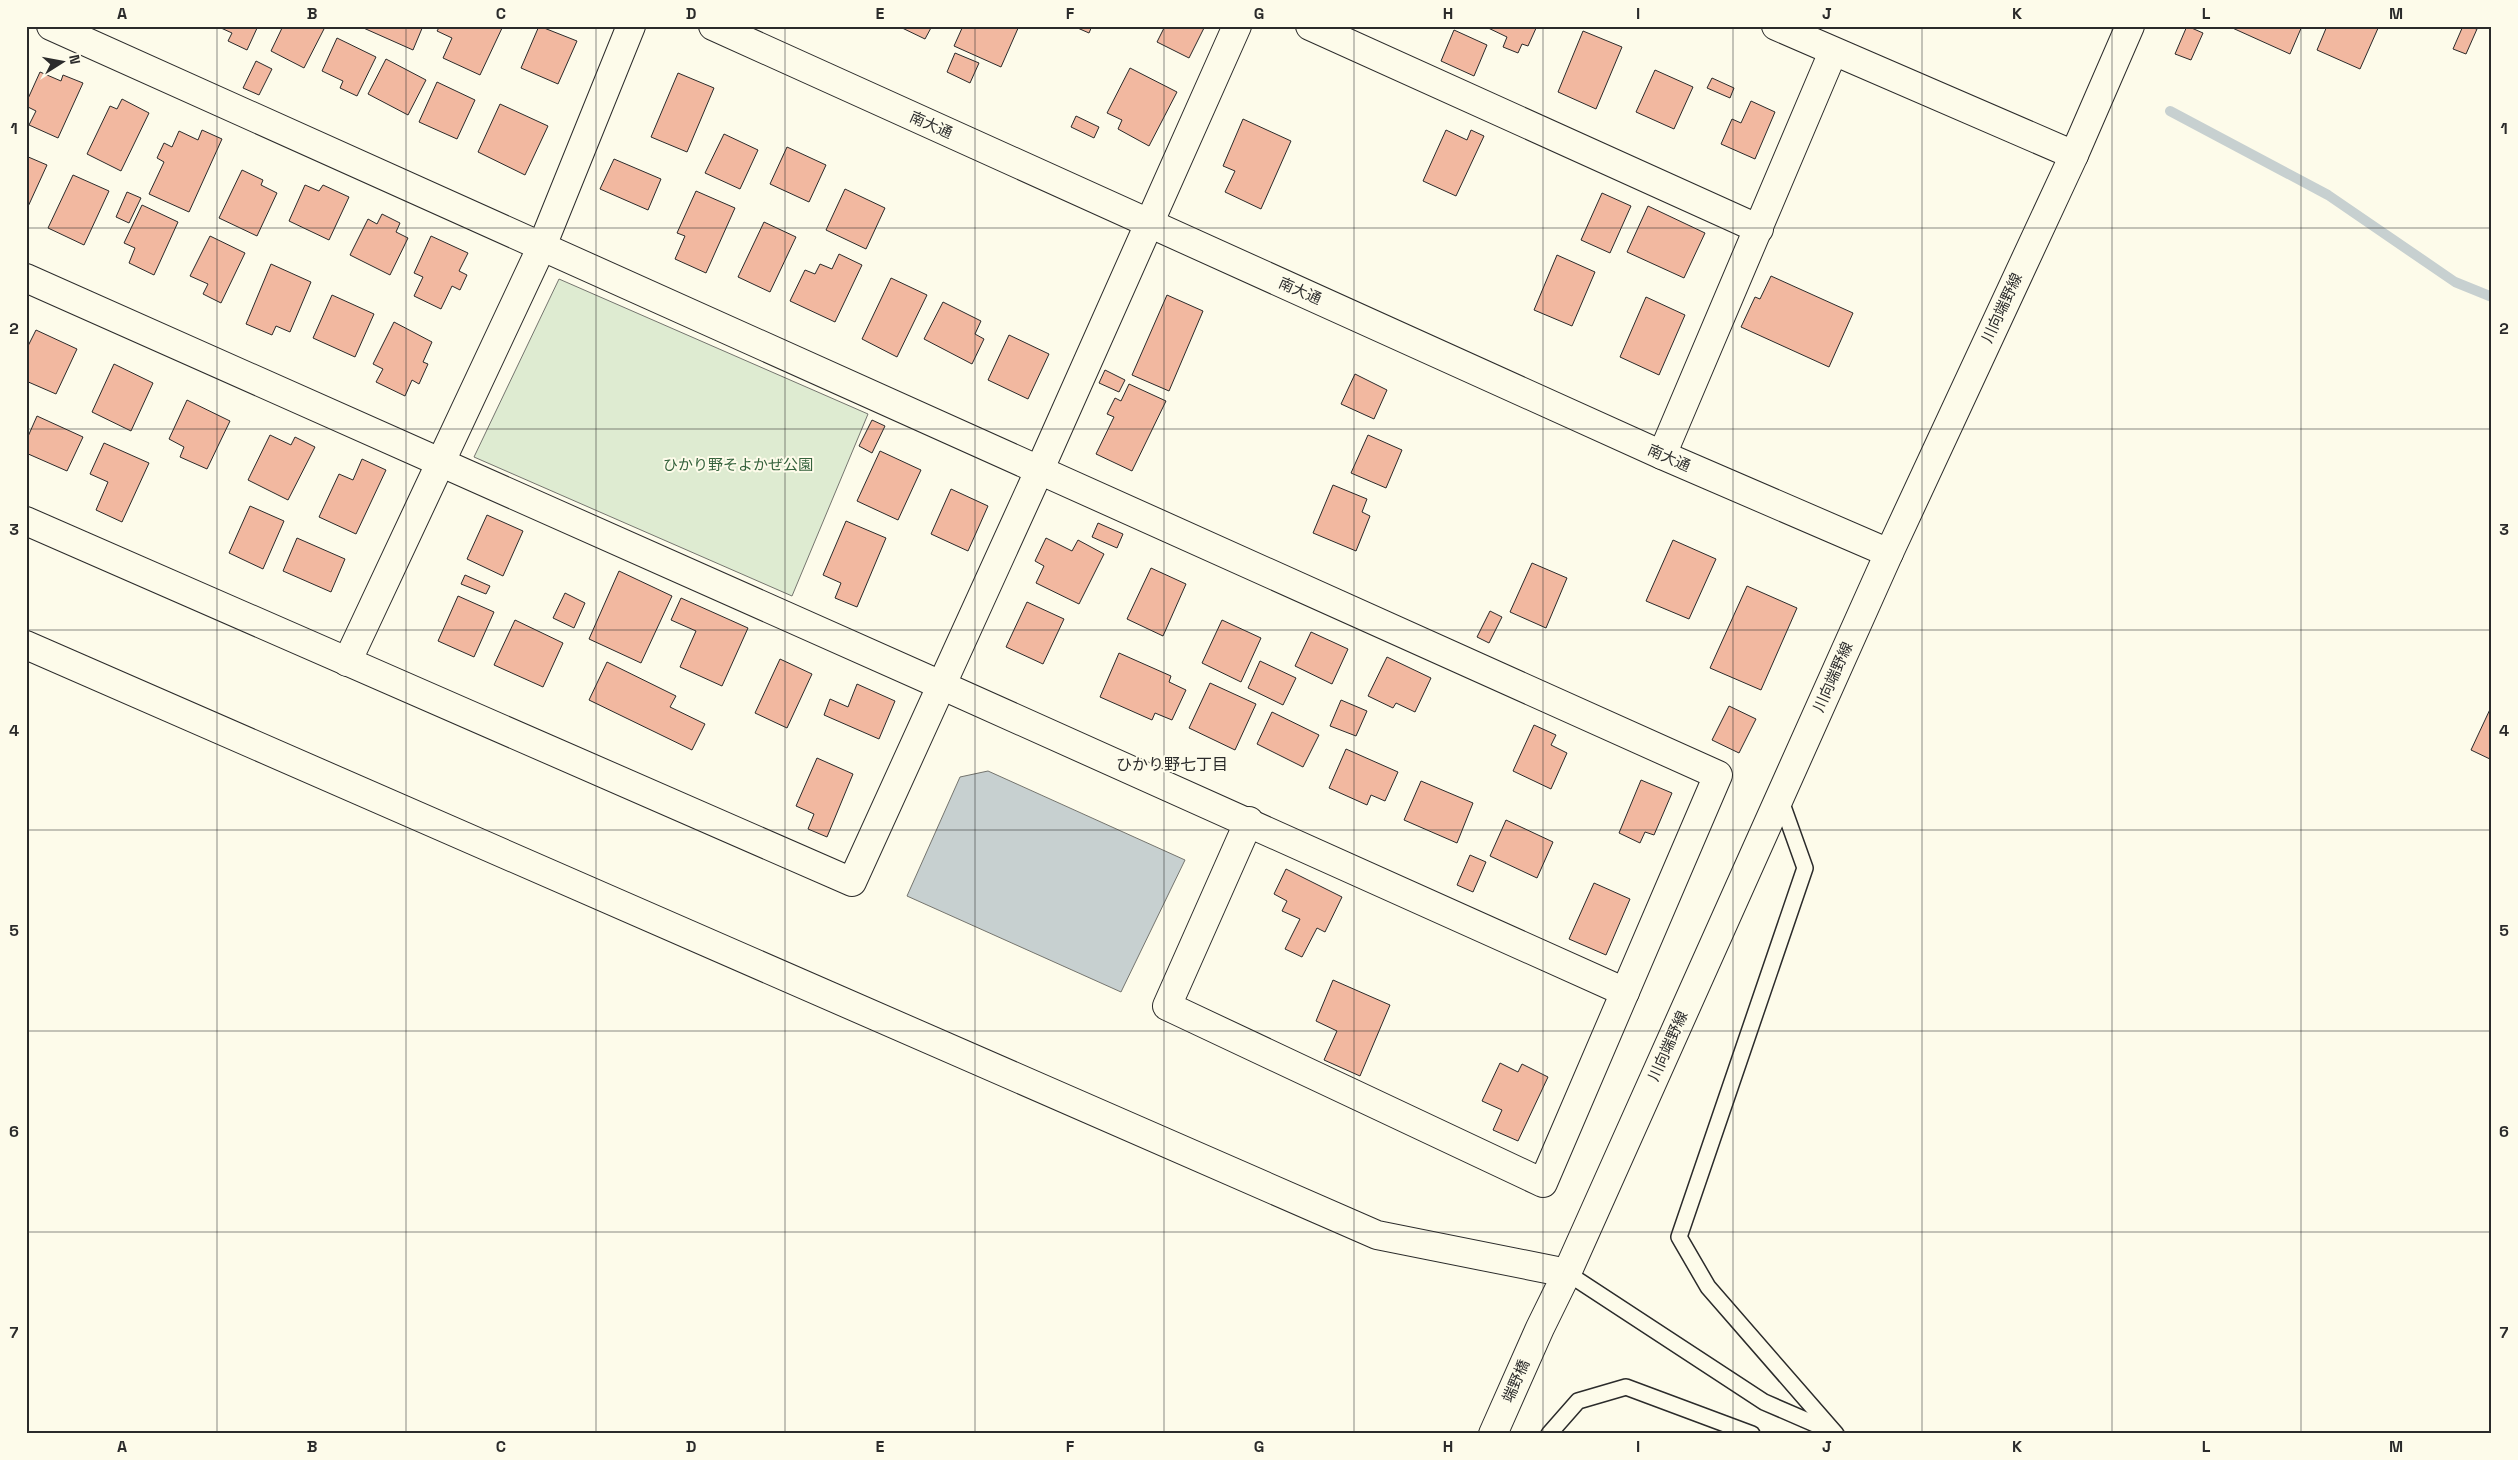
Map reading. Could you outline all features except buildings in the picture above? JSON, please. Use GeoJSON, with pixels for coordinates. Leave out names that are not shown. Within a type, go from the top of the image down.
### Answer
{"type":"FeatureCollection","features":[{"type":"Feature","properties":{"kind":"street"},"geometry":{"type":"LineString","coordinates":[[51,26],[1039,472],[1718,775],[1543,1183],[1167,1006],[1249,821]]}},
{"type":"Feature","properties":{"kind":"street"},"geometry":{"type":"LineString","coordinates":[[347,662],[542,246],[631,26]]}},
{"type":"Feature","properties":{"kind":"street","name":"南大通"},"geometry":{"type":"LineString","coordinates":[[713,26],[1662,455],[1888,552]]}},
{"type":"Feature","properties":{"kind":"street"},"geometry":{"type":"LineString","coordinates":[[26,521],[852,882],[1039,472],[1237,26]]}},
{"type":"Feature","properties":{"kind":"street"},"geometry":{"type":"LineString","coordinates":[[1310,26],[1759,229]]}},
{"type":"Feature","properties":{"kind":"street"},"geometry":{"type":"LineString","coordinates":[[1776,26],[2074,155]]}},
{"type":"Feature","properties":{"kind":"street","name":"川向端野線"},"geometry":{"type":"LineString","coordinates":[[1540,1328],[1567,1273],[1888,552],[2074,155],[2130,26]]}},
{"type":"Feature","properties":{"kind":"street"},"geometry":{"type":"LineString","coordinates":[[1662,455],[1833,52]]}},
{"type":"Feature","properties":{"kind":"street"},"geometry":{"type":"LineString","coordinates":[[26,278],[940,687],[1249,821],[1625,992]]}},
{"type":"Feature","properties":{"kind":"street"},"geometry":{"type":"LineString","coordinates":[[26,645],[1377,1235],[1567,1273]]}},
{"type":"Feature","properties":{"kind":"street","name":"端野橋"},"geometry":{"type":"LineString","coordinates":[[1493,1434],[1540,1328]]}},
{"type":"Feature","properties":{"kind":"lane"},"geometry":{"type":"LineString","coordinates":[[1780,797],[1805,868],[1679,1237],[1708,1287],[1837,1434]]}},
{"type":"Feature","properties":{"kind":"lane"},"geometry":{"type":"LineString","coordinates":[[1567,1273],[1764,1402],[1837,1434]]}},
{"type":"Feature","properties":{"kind":"lane"},"geometry":{"type":"LineString","coordinates":[[1549,1434],[1578,1401],[1626,1387],[1752,1434]]}},
{"type":"Feature","properties":{"kind":"green space","name":"ひかり野そよかぜ公園"},"geometry":{"type":"Polygon","coordinates":[[[559,279],[868,414],[792,596],[474,457],[559,279]]]}},
{"type":"Feature","properties":{"kind":"shaded area"},"geometry":{"type":"Polygon","coordinates":[[[988,771],[1185,860],[1121,992],[907,896],[960,777],[988,771]]]}},
{"type":"Feature","properties":{"kind":"waterway"},"geometry":{"type":"LineString","coordinates":[[2170,111],[2328,195],[2455,282],[2492,297]]}},
{"type":"Feature","properties":{"kind":"district","name":"ひかり野七丁目"},"geometry":{"type":"Point","coordinates":[1172,764]}}]}
